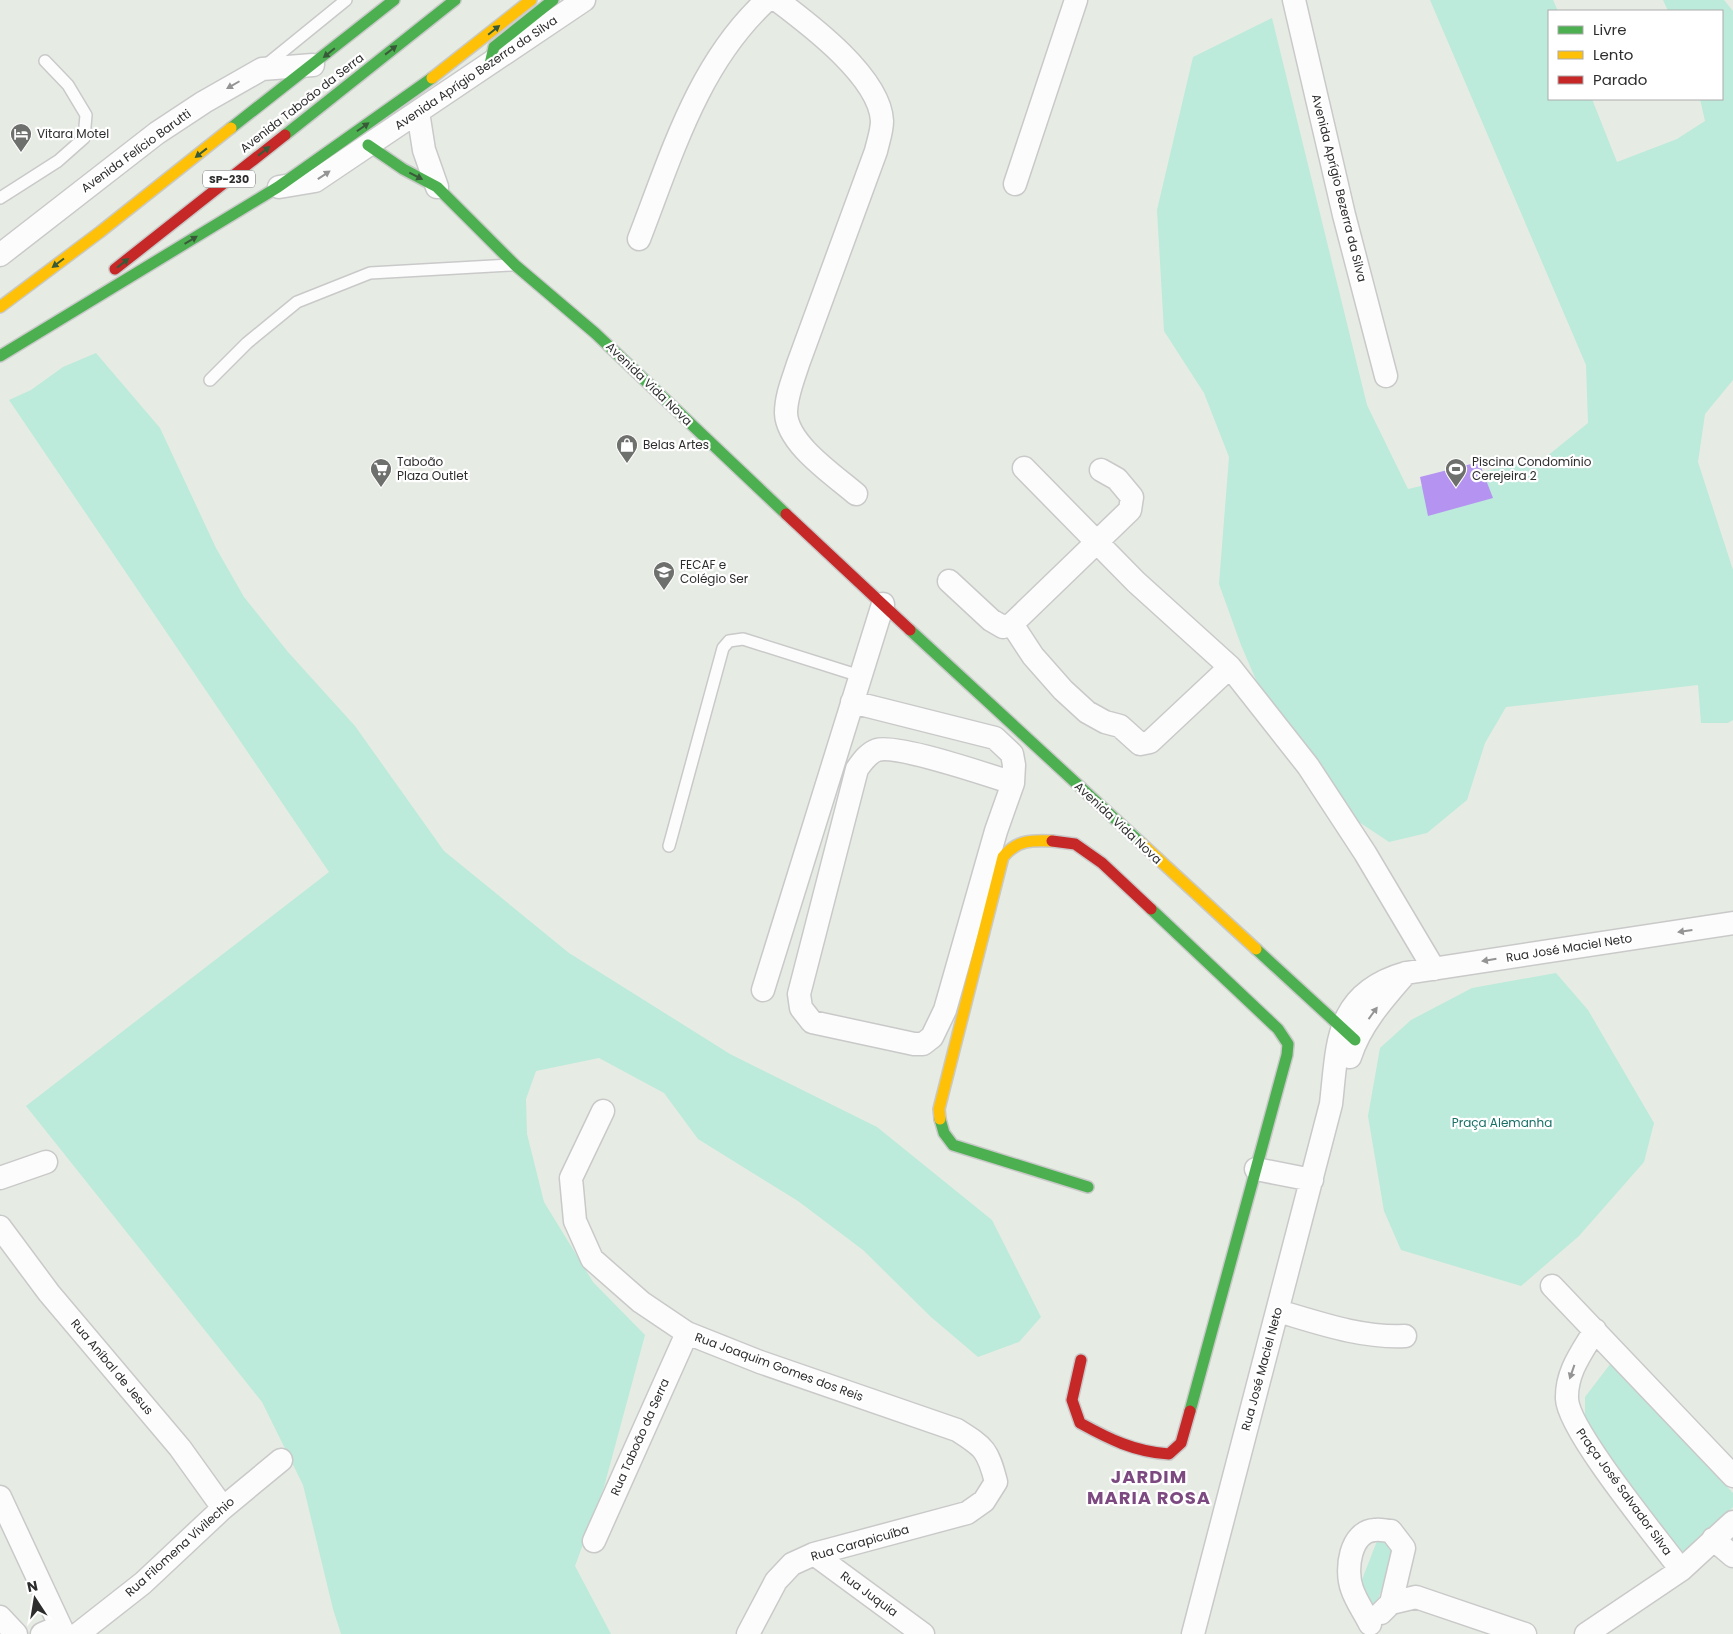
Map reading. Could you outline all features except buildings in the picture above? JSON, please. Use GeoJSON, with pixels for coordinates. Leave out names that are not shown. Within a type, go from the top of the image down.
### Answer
{"type":"FeatureCollection","features":[{"type":"Feature","properties":{"kind":"main road","name":"Avenida Taboão da Serra"},"geometry":{"type":"LineString","coordinates":[[0,307],[100,232],[394,0]]}},
{"type":"Feature","properties":{"kind":"main road","name":"Avenida Taboão da Serra"},"geometry":{"type":"LineString","coordinates":[[0,356],[102,279],[455,0]]}},
{"type":"Feature","properties":{"kind":"main road"},"geometry":{"type":"LineString","coordinates":[[0,356],[278,187],[460,58],[531,0]]}},
{"type":"Feature","properties":{"kind":"main road"},"geometry":{"type":"LineString","coordinates":[[490,64],[494,47],[553,0]]}},
{"type":"Feature","properties":{"kind":"main road","name":"Avenida Vida Nova"},"geometry":{"type":"LineString","coordinates":[[368,145],[402,169],[436,187],[515,265],[595,333],[883,604],[1348,1035]]}},
{"type":"Feature","properties":{"kind":"main road"},"geometry":{"type":"LineString","coordinates":[[1081,1360],[1072,1400],[1080,1423],[1126,1448],[1152,1454],[1169,1454],[1180,1443],[1193,1404],[1287,1055],[1288,1044],[1284,1036],[1102,863],[1075,844],[1033,841],[1012,846],[1002,857],[939,1109],[939,1121],[944,1135],[953,1145],[1088,1187]]}},
{"type":"Feature","properties":{"kind":"street","name":"Avenida Aprígio Bezerra da Silva"},"geometry":{"type":"LineString","coordinates":[[278,187],[316,181],[584,0]]}},
{"type":"Feature","properties":{"kind":"street"},"geometry":{"type":"LineString","coordinates":[[1015,184],[1076,0]]}},
{"type":"Feature","properties":{"kind":"street","name":"Avenida Aprígio Bezerra da Silva"},"geometry":{"type":"LineString","coordinates":[[1294,0],[1344,215],[1386,376]]}},
{"type":"Feature","properties":{"kind":"street"},"geometry":{"type":"LineString","coordinates":[[639,239],[699,89],[733,35],[765,2],[832,44],[871,90],[879,108],[882,121],[876,151],[798,364],[789,394],[786,413],[788,426],[796,440],[856,494]]}},
{"type":"Feature","properties":{"kind":"street","name":"Avenida Felício Barutti"},"geometry":{"type":"LineString","coordinates":[[0,254],[157,133],[204,102],[262,68],[312,65]]}},
{"type":"Feature","properties":{"kind":"street","name":"Avenida Vida Nova"},"geometry":{"type":"LineString","coordinates":[[418,112],[424,150],[436,187]]}},
{"type":"Feature","properties":{"kind":"street"},"geometry":{"type":"LineString","coordinates":[[1024,468],[1136,582],[1230,667],[1308,766],[1365,853],[1434,968]]}},
{"type":"Feature","properties":{"kind":"street"},"geometry":{"type":"LineString","coordinates":[[949,581],[991,620],[1003,627],[1012,624],[1096,540],[1130,510],[1132,497],[1117,479],[1101,470]]}},
{"type":"Feature","properties":{"kind":"street"},"geometry":{"type":"LineString","coordinates":[[763,990],[883,604]]}},
{"type":"Feature","properties":{"kind":"street"},"geometry":{"type":"LineString","coordinates":[[1012,624],[1033,656],[1063,690],[1088,712],[1105,722],[1120,726],[1140,744],[1150,742],[1230,667]]}},
{"type":"Feature","properties":{"kind":"street"},"geometry":{"type":"LineString","coordinates":[[852,702],[995,738],[1012,754],[1014,765],[1013,782],[996,831],[945,1010],[932,1037],[924,1044],[914,1044],[812,1022],[801,1008],[799,994],[857,769],[864,759],[877,750],[902,751],[1013,782]]}},
{"type":"Feature","properties":{"kind":"street","name":"Rua José Maciel Neto"},"geometry":{"type":"LineString","coordinates":[[1193,1634],[1312,1180],[1354,1005],[1366,991],[1387,978],[1406,973],[1733,923]]}},
{"type":"Feature","properties":{"kind":"street","name":"Rua Joaquim Gomes dos Reis"},"geometry":{"type":"LineString","coordinates":[[603,1111],[571,1178],[575,1221],[592,1259],[640,1302],[687,1333],[760,1362],[957,1430],[982,1446],[991,1462],[996,1482]]}},
{"type":"Feature","properties":{"kind":"street"},"geometry":{"type":"LineString","coordinates":[[0,1178],[46,1162]]}},
{"type":"Feature","properties":{"kind":"street"},"geometry":{"type":"LineString","coordinates":[[1256,1169],[1312,1180]]}},
{"type":"Feature","properties":{"kind":"street","name":"Rua Aníbal de Jesus"},"geometry":{"type":"LineString","coordinates":[[0,1227],[49,1293],[180,1448],[223,1508]]}},
{"type":"Feature","properties":{"kind":"street"},"geometry":{"type":"LineString","coordinates":[[1552,1286],[1733,1476]]}},
{"type":"Feature","properties":{"kind":"street"},"geometry":{"type":"LineString","coordinates":[[1278,1311],[1363,1334],[1387,1337],[1405,1336]]}},
{"type":"Feature","properties":{"kind":"street","name":"Praça José Salvador Silva"},"geometry":{"type":"LineString","coordinates":[[1595,1330],[1572,1368],[1568,1384],[1567,1401],[1572,1420],[1589,1446],[1681,1570]]}},
{"type":"Feature","properties":{"kind":"street","name":"Rua Taboão da Serra"},"geometry":{"type":"LineString","coordinates":[[594,1541],[687,1333]]}},
{"type":"Feature","properties":{"kind":"street","name":"Rua Filomena Vivilechio"},"geometry":{"type":"LineString","coordinates":[[62,1634],[143,1583],[223,1508],[281,1460]]}},
{"type":"Feature","properties":{"kind":"street","name":"Rua Carapicuíba"},"geometry":{"type":"LineString","coordinates":[[748,1634],[776,1581],[792,1564],[814,1554],[967,1513],[984,1502],[996,1482]]}},
{"type":"Feature","properties":{"kind":"street"},"geometry":{"type":"LineString","coordinates":[[0,1497],[62,1634]]}},
{"type":"Feature","properties":{"kind":"street"},"geometry":{"type":"LineString","coordinates":[[1586,1634],[1681,1570],[1733,1522]]}},
{"type":"Feature","properties":{"kind":"street"},"geometry":{"type":"LineString","coordinates":[[1374,1530],[1391,1531],[1404,1548],[1390,1603],[1371,1629],[1352,1588],[1348,1573],[1354,1546],[1364,1535],[1374,1530]]}},
{"type":"Feature","properties":{"kind":"street"},"geometry":{"type":"LineString","coordinates":[[1713,1539],[1733,1556]]}},
{"type":"Feature","properties":{"kind":"street","name":"Rua Juquia"},"geometry":{"type":"LineString","coordinates":[[814,1554],[923,1634]]}},
{"type":"Feature","properties":{"kind":"street"},"geometry":{"type":"LineString","coordinates":[[1390,1603],[1416,1597],[1525,1634]]}},
{"type":"Feature","properties":{"kind":"street"},"geometry":{"type":"LineString","coordinates":[[0,1617],[16,1634]]}},
{"type":"Feature","properties":{"kind":"lane"},"geometry":{"type":"LineString","coordinates":[[262,68],[346,0]]}},
{"type":"Feature","properties":{"kind":"lane"},"geometry":{"type":"LineString","coordinates":[[0,198],[58,160],[84,138],[86,115],[68,86],[45,61]]}},
{"type":"Feature","properties":{"kind":"lane"},"geometry":{"type":"LineString","coordinates":[[210,380],[247,343],[297,302],[370,274],[515,265]]}},
{"type":"Feature","properties":{"kind":"lane"},"geometry":{"type":"LineString","coordinates":[[669,846],[723,648],[729,641],[743,639],[860,676]]}},
{"type":"Feature","properties":{"kind":"green space"},"geometry":{"type":"Polygon","coordinates":[[[1430,0],[1553,0],[1558,10],[1548,10],[1548,100],[1592,100],[1617,162],[1677,139],[1705,121],[1700,100],[1723,100],[1723,10],[1668,10],[1663,0],[1724,0],[1733,11],[1733,380],[1705,414],[1698,462],[1733,570],[1733,720],[1728,723],[1701,723],[1698,685],[1506,707],[1485,743],[1467,800],[1427,833],[1389,842],[1347,814],[1274,722],[1241,645],[1219,584],[1229,457],[1204,393],[1164,331],[1157,210],[1193,57],[1272,18],[1367,405],[1408,489],[1546,457],[1588,423],[1586,365],[1430,0]]]}},
{"type":"Feature","properties":{"kind":"green space"},"geometry":{"type":"Polygon","coordinates":[[[96,353],[160,428],[216,548],[244,597],[288,652],[355,726],[444,851],[569,953],[730,1054],[877,1127],[992,1220],[1041,1317],[1019,1342],[978,1357],[931,1317],[863,1250],[798,1201],[698,1139],[664,1093],[599,1058],[536,1071],[526,1099],[527,1134],[544,1202],[593,1282],[645,1335],[604,1487],[575,1566],[611,1634],[341,1634],[333,1609],[303,1485],[262,1402],[26,1106],[329,872],[9,400],[31,390],[63,367],[96,353]]]}},
{"type":"Feature","properties":{"kind":"green space","name":"Praça Alemanha"},"geometry":{"type":"Polygon","coordinates":[[[1556,973],[1588,1010],[1654,1123],[1644,1162],[1579,1236],[1521,1286],[1401,1250],[1384,1211],[1368,1116],[1380,1048],[1411,1020],[1472,988],[1556,973]]]}},
{"type":"Feature","properties":{"kind":"green space"},"geometry":{"type":"Polygon","coordinates":[[[1611,1363],[1733,1493],[1733,1507],[1683,1556],[1585,1432],[1585,1397],[1611,1363]]]}},
{"type":"Feature","properties":{"kind":"green space"},"geometry":{"type":"Polygon","coordinates":[[[1377,1541],[1397,1542],[1376,1606],[1356,1595],[1377,1541]]]}},
{"type":"Feature","properties":{"kind":"shaded area","name":"Piscina Condomínio Cerejeira 2"},"geometry":{"type":"Polygon","coordinates":[[[1479,462],[1493,498],[1428,516],[1420,477],[1479,462]]]}},
{"type":"Feature","properties":{"kind":"traffic: fast"},"geometry":{"type":"LineString","coordinates":[[231,128],[394,0]]}},
{"type":"Feature","properties":{"kind":"traffic: fast"},"geometry":{"type":"LineString","coordinates":[[285,135],[455,0]]}},
{"type":"Feature","properties":{"kind":"traffic: fast"},"geometry":{"type":"LineString","coordinates":[[490,64],[494,47],[553,0]]}},
{"type":"Feature","properties":{"kind":"traffic: fast"},"geometry":{"type":"LineString","coordinates":[[0,356],[278,187],[432,78]]}},
{"type":"Feature","properties":{"kind":"traffic: fast"},"geometry":{"type":"LineString","coordinates":[[368,145],[403,169],[437,187],[515,265],[595,333],[786,514]]}},
{"type":"Feature","properties":{"kind":"traffic: fast"},"geometry":{"type":"LineString","coordinates":[[910,630],[1141,843]]}},
{"type":"Feature","properties":{"kind":"traffic: fast"},"geometry":{"type":"LineString","coordinates":[[1151,909],[1278,1029],[1288,1044],[1287,1055],[1190,1411]]}},
{"type":"Feature","properties":{"kind":"traffic: fast"},"geometry":{"type":"LineString","coordinates":[[1256,949],[1355,1040]]}},
{"type":"Feature","properties":{"kind":"traffic: fast"},"geometry":{"type":"LineString","coordinates":[[940,1119],[944,1133],[953,1145],[1088,1187]]}},
{"type":"Feature","properties":{"kind":"traffic: slow"},"geometry":{"type":"LineString","coordinates":[[432,78],[531,0]]}},
{"type":"Feature","properties":{"kind":"traffic: slow"},"geometry":{"type":"LineString","coordinates":[[0,307],[100,232],[231,128]]}},
{"type":"Feature","properties":{"kind":"traffic: slow"},"geometry":{"type":"LineString","coordinates":[[940,1119],[939,1109],[1003,857],[1008,851],[1025,842],[1052,841]]}},
{"type":"Feature","properties":{"kind":"traffic: slow"},"geometry":{"type":"LineString","coordinates":[[1141,843],[1256,949]]}},
{"type":"Feature","properties":{"kind":"traffic: jam"},"geometry":{"type":"LineString","coordinates":[[115,269],[285,135]]}},
{"type":"Feature","properties":{"kind":"traffic: jam"},"geometry":{"type":"LineString","coordinates":[[786,514],[910,630]]}},
{"type":"Feature","properties":{"kind":"traffic: jam"},"geometry":{"type":"LineString","coordinates":[[1052,841],[1075,844],[1102,863],[1151,909]]}},
{"type":"Feature","properties":{"kind":"traffic: jam"},"geometry":{"type":"LineString","coordinates":[[1081,1360],[1072,1400],[1080,1423],[1112,1439],[1145,1451],[1169,1454],[1181,1443],[1190,1411]]}},
{"type":"Feature","properties":{"kind":"place","name":"Vitara Motel"},"geometry":{"type":"Point","coordinates":[21,153]}},
{"type":"Feature","properties":{"kind":"place","name":"Belas Artes"},"geometry":{"type":"Point","coordinates":[627,464]}},
{"type":"Feature","properties":{"kind":"place","name":"Taboão Plaza Outlet"},"geometry":{"type":"Point","coordinates":[381,488]}},
{"type":"Feature","properties":{"kind":"place","name":"Piscina Condomínio Cerejeira 2"},"geometry":{"type":"Point","coordinates":[1456,488]}},
{"type":"Feature","properties":{"kind":"place","name":"FECAF e Colégio Ser"},"geometry":{"type":"Point","coordinates":[664,591]}},
{"type":"Feature","properties":{"kind":"district","name":"JARDIM MARIA ROSA"},"geometry":{"type":"Point","coordinates":[1149,1487]}}]}
